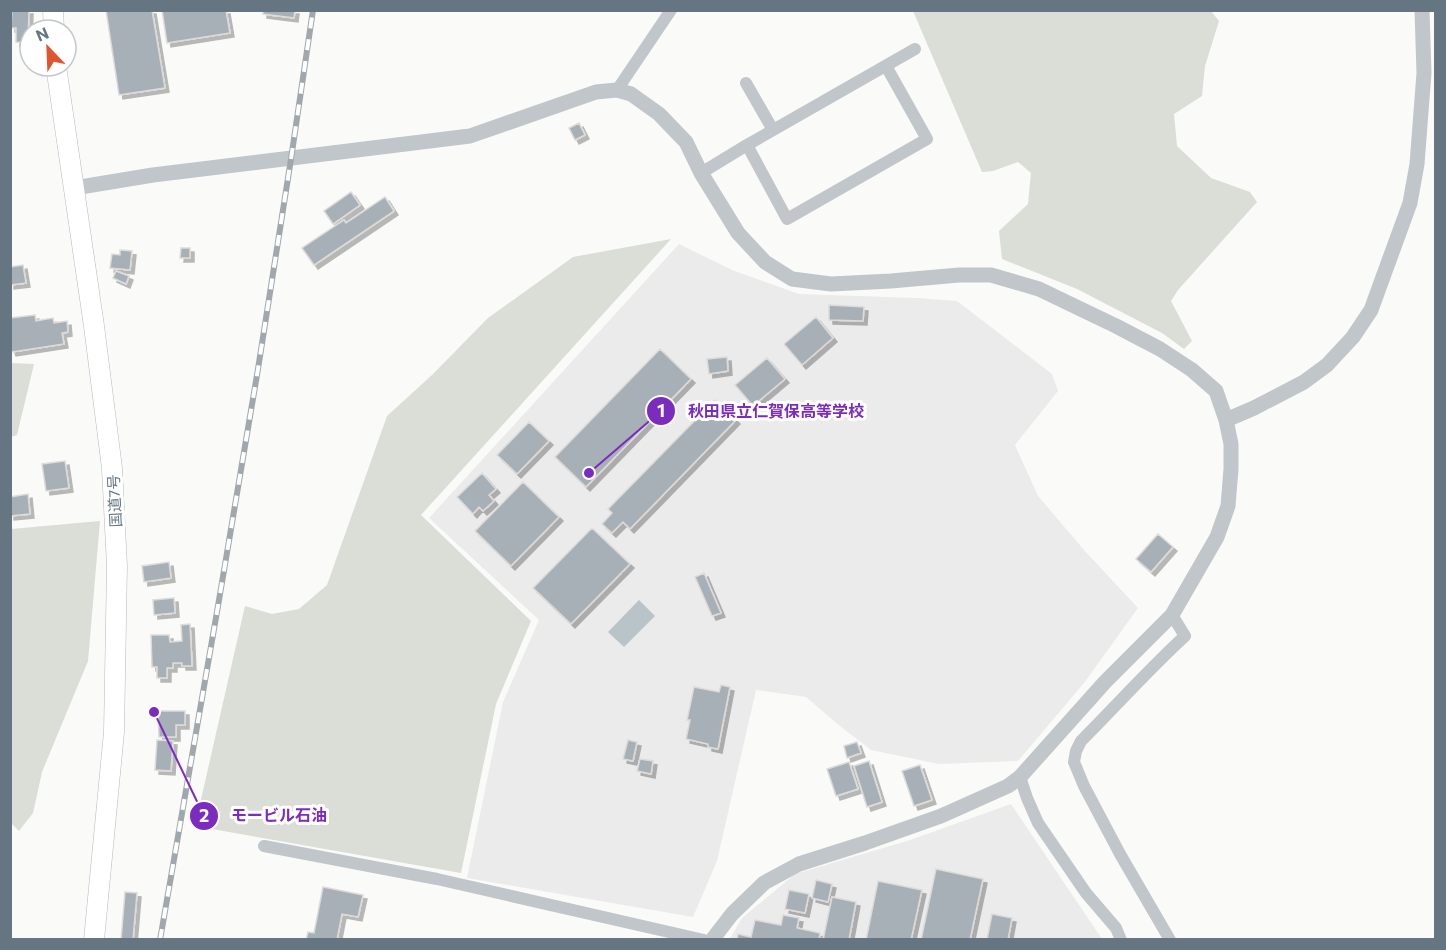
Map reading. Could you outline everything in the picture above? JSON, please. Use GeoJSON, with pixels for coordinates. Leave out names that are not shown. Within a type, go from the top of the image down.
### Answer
{"type":"FeatureCollection","features":[{"type":"Feature","properties":{"kind":"highway","name":"国道7号"},"geometry":{"type":"LineString","coordinates":[[58,78],[112,468],[117,566],[114,732],[94,939]]}},
{"type":"Feature","properties":{"kind":"street"},"geometry":{"type":"LineString","coordinates":[[617,90],[671,10]]}},
{"type":"Feature","properties":{"kind":"street"},"geometry":{"type":"LineString","coordinates":[[1226,420],[1304,382],[1327,365],[1353,338],[1371,310],[1410,203],[1417,164],[1424,74],[1422,10]]}},
{"type":"Feature","properties":{"kind":"street"},"geometry":{"type":"LineString","coordinates":[[701,173],[915,49]]}},
{"type":"Feature","properties":{"kind":"street"},"geometry":{"type":"LineString","coordinates":[[747,145],[786,219],[927,139],[886,66]]}},
{"type":"Feature","properties":{"kind":"street"},"geometry":{"type":"LineString","coordinates":[[746,83],[773,130]]}},
{"type":"Feature","properties":{"kind":"street"},"geometry":{"type":"LineString","coordinates":[[74,188],[153,175],[470,136],[596,92],[617,90],[631,94],[659,114],[686,142],[701,173],[738,233],[765,262],[792,279],[831,284],[991,275],[1039,289],[1116,326],[1160,349],[1192,370],[1216,391],[1231,444],[1228,506],[1217,537],[1172,615],[1105,682],[1020,777],[1008,786],[941,816],[799,864],[764,883],[732,914],[712,939]]}},
{"type":"Feature","properties":{"kind":"street"},"geometry":{"type":"LineString","coordinates":[[1170,939],[1120,854],[1074,762],[1081,741],[1185,636],[1172,615]]}},
{"type":"Feature","properties":{"kind":"street"},"geometry":{"type":"LineString","coordinates":[[1020,777],[1038,823],[1086,893],[1116,928],[1121,939]]}},
{"type":"Feature","properties":{"kind":"street"},"geometry":{"type":"LineString","coordinates":[[264,846],[437,879],[704,939]]}},
{"type":"Feature","properties":{"kind":"shaded area"},"geometry":{"type":"Polygon","coordinates":[[[913,11],[1211,11],[1219,21],[1205,66],[1202,96],[1174,114],[1177,146],[1211,178],[1250,192],[1257,202],[1178,290],[1171,301],[1192,341],[1184,349],[1162,333],[1077,289],[1002,259],[999,231],[1028,204],[1031,173],[1018,162],[993,171],[982,172],[913,11]]]}},
{"type":"Feature","properties":{"kind":"shaded area"},"geometry":{"type":"Polygon","coordinates":[[[671,239],[421,515],[531,621],[496,704],[461,873],[195,826],[245,606],[272,614],[299,609],[327,585],[387,416],[432,375],[488,318],[573,257],[671,239]]]}},
{"type":"Feature","properties":{"kind":"shaded area"},"geometry":{"type":"Polygon","coordinates":[[[679,244],[732,270],[799,294],[957,301],[1052,374],[1058,391],[1015,445],[1038,496],[1138,608],[1084,683],[1018,761],[939,764],[871,750],[806,697],[756,690],[717,861],[693,917],[467,878],[503,702],[539,620],[429,518],[679,244]]]}},
{"type":"Feature","properties":{"kind":"shaded area"},"geometry":{"type":"Polygon","coordinates":[[[11,363],[34,364],[17,435],[11,437],[11,363]]]}},
{"type":"Feature","properties":{"kind":"shaded area"},"geometry":{"type":"Polygon","coordinates":[[[100,521],[88,661],[42,772],[33,813],[19,831],[10,822],[11,529],[100,521]]]}},
{"type":"Feature","properties":{"kind":"shaded area"},"geometry":{"type":"Polygon","coordinates":[[[639,600],[655,616],[624,647],[608,632],[639,600]]]}},
{"type":"Feature","properties":{"kind":"shaded area"},"geometry":{"type":"Polygon","coordinates":[[[1011,804],[1102,939],[729,940],[742,918],[795,874],[910,840],[1011,804]]]}},
{"type":"Feature","properties":{"kind":"building"},"geometry":{"type":"Polygon","coordinates":[[[12,10],[29,10],[29,18],[18,18],[18,42],[16,42],[16,28],[11,28],[12,10]]]}},
{"type":"Feature","properties":{"kind":"building"},"geometry":{"type":"Polygon","coordinates":[[[106,10],[152,10],[165,88],[119,95],[106,10]]]}},
{"type":"Feature","properties":{"kind":"building"},"geometry":{"type":"Polygon","coordinates":[[[162,10],[226,10],[230,33],[167,43],[162,10]]]}},
{"type":"Feature","properties":{"kind":"building"},"geometry":{"type":"Polygon","coordinates":[[[263,10],[295,10],[294,18],[263,14],[263,10]]]}},
{"type":"Feature","properties":{"kind":"building"},"geometry":{"type":"Polygon","coordinates":[[[579,123],[585,135],[575,140],[569,128],[579,123]]]}},
{"type":"Feature","properties":{"kind":"building"},"geometry":{"type":"Polygon","coordinates":[[[351,192],[360,205],[333,224],[324,211],[351,192]]]}},
{"type":"Feature","properties":{"kind":"building"},"geometry":{"type":"Polygon","coordinates":[[[385,197],[394,211],[314,265],[302,248],[344,220],[346,223],[385,197]]]}},
{"type":"Feature","properties":{"kind":"building"},"geometry":{"type":"Polygon","coordinates":[[[181,248],[190,248],[190,258],[180,258],[181,248]]]}},
{"type":"Feature","properties":{"kind":"building"},"geometry":{"type":"Polygon","coordinates":[[[120,250],[132,251],[130,270],[110,268],[112,254],[120,255],[120,250]]]}},
{"type":"Feature","properties":{"kind":"building"},"geometry":{"type":"Polygon","coordinates":[[[23,265],[26,283],[10,285],[10,267],[23,265]]]}},
{"type":"Feature","properties":{"kind":"building"},"geometry":{"type":"Polygon","coordinates":[[[116,271],[129,276],[126,284],[113,278],[116,271]]]}},
{"type":"Feature","properties":{"kind":"building"},"geometry":{"type":"Polygon","coordinates":[[[829,305],[864,307],[863,321],[829,320],[829,305]]]}},
{"type":"Feature","properties":{"kind":"building"},"geometry":{"type":"Polygon","coordinates":[[[35,315],[36,321],[53,318],[54,323],[67,321],[68,332],[62,333],[64,344],[12,352],[10,318],[35,315]]]}},
{"type":"Feature","properties":{"kind":"building"},"geometry":{"type":"Polygon","coordinates":[[[816,317],[833,338],[802,365],[784,344],[816,317]]]}},
{"type":"Feature","properties":{"kind":"building"},"geometry":{"type":"Polygon","coordinates":[[[660,349],[691,379],[586,487],[555,457],[660,349]]]}},
{"type":"Feature","properties":{"kind":"building"},"geometry":{"type":"Polygon","coordinates":[[[727,357],[728,371],[709,374],[707,359],[727,357]]]}},
{"type":"Feature","properties":{"kind":"building"},"geometry":{"type":"Polygon","coordinates":[[[767,358],[785,379],[753,406],[735,385],[767,358]]]}},
{"type":"Feature","properties":{"kind":"building"},"geometry":{"type":"Polygon","coordinates":[[[715,400],[736,420],[630,529],[623,522],[612,533],[602,524],[612,513],[608,509],[715,400]]]}},
{"type":"Feature","properties":{"kind":"building"},"geometry":{"type":"Polygon","coordinates":[[[529,422],[549,441],[517,474],[497,455],[529,422]]]}},
{"type":"Feature","properties":{"kind":"building"},"geometry":{"type":"Polygon","coordinates":[[[65,461],[69,488],[46,491],[42,464],[65,461]]]}},
{"type":"Feature","properties":{"kind":"building"},"geometry":{"type":"Polygon","coordinates":[[[482,473],[496,489],[489,495],[494,501],[483,511],[479,507],[473,514],[457,497],[482,473]]]}},
{"type":"Feature","properties":{"kind":"building"},"geometry":{"type":"Polygon","coordinates":[[[523,482],[559,517],[511,566],[475,531],[523,482]]]}},
{"type":"Feature","properties":{"kind":"building"},"geometry":{"type":"Polygon","coordinates":[[[28,494],[30,514],[10,516],[10,497],[28,494]]]}},
{"type":"Feature","properties":{"kind":"building"},"geometry":{"type":"Polygon","coordinates":[[[592,528],[630,564],[571,624],[533,588],[592,528]]]}},
{"type":"Feature","properties":{"kind":"building"},"geometry":{"type":"Polygon","coordinates":[[[1158,534],[1173,547],[1151,572],[1136,559],[1158,534]]]}},
{"type":"Feature","properties":{"kind":"building"},"geometry":{"type":"Polygon","coordinates":[[[169,562],[171,578],[144,582],[142,566],[169,562]]]}},
{"type":"Feature","properties":{"kind":"building"},"geometry":{"type":"Polygon","coordinates":[[[704,573],[721,613],[712,616],[695,577],[704,573]]]}},
{"type":"Feature","properties":{"kind":"building"},"geometry":{"type":"Polygon","coordinates":[[[174,598],[175,613],[154,615],[153,600],[174,598]]]}},
{"type":"Feature","properties":{"kind":"building"},"geometry":{"type":"Polygon","coordinates":[[[190,624],[192,666],[173,663],[173,668],[167,668],[167,678],[157,678],[157,667],[152,667],[151,635],[169,635],[170,642],[182,641],[181,625],[190,624]]]}},
{"type":"Feature","properties":{"kind":"building"},"geometry":{"type":"Polygon","coordinates":[[[721,685],[730,687],[718,749],[686,739],[690,720],[687,720],[694,687],[719,692],[721,685]]]}},
{"type":"Feature","properties":{"kind":"building"},"geometry":{"type":"Polygon","coordinates":[[[158,711],[185,711],[185,725],[176,725],[176,737],[159,737],[158,711]]]}},
{"type":"Feature","properties":{"kind":"building"},"geometry":{"type":"Polygon","coordinates":[[[157,740],[173,741],[171,771],[155,770],[157,740]]]}},
{"type":"Feature","properties":{"kind":"building"},"geometry":{"type":"Polygon","coordinates":[[[628,740],[637,742],[633,761],[623,759],[628,740]]]}},
{"type":"Feature","properties":{"kind":"building"},"geometry":{"type":"Polygon","coordinates":[[[857,742],[861,753],[847,758],[844,746],[857,742]]]}},
{"type":"Feature","properties":{"kind":"building"},"geometry":{"type":"Polygon","coordinates":[[[640,759],[653,761],[651,774],[637,771],[640,759]]]}},
{"type":"Feature","properties":{"kind":"building"},"geometry":{"type":"Polygon","coordinates":[[[869,761],[882,802],[867,807],[854,766],[869,761]]]}},
{"type":"Feature","properties":{"kind":"building"},"geometry":{"type":"Polygon","coordinates":[[[849,762],[858,789],[836,796],[827,769],[849,762]]]}},
{"type":"Feature","properties":{"kind":"building"},"geometry":{"type":"Polygon","coordinates":[[[920,765],[932,800],[914,806],[902,771],[920,765]]]}},
{"type":"Feature","properties":{"kind":"building"},"geometry":{"type":"Polygon","coordinates":[[[936,869],[983,879],[970,940],[921,940],[936,869]]]}},
{"type":"Feature","properties":{"kind":"building"},"geometry":{"type":"Polygon","coordinates":[[[816,880],[832,884],[828,902],[812,898],[816,880]]]}},
{"type":"Feature","properties":{"kind":"building"},"geometry":{"type":"Polygon","coordinates":[[[878,881],[922,890],[911,940],[866,940],[878,881]]]}},
{"type":"Feature","properties":{"kind":"building"},"geometry":{"type":"Polygon","coordinates":[[[323,887],[363,895],[358,917],[342,914],[337,940],[306,940],[308,932],[314,933],[323,887]]]}},
{"type":"Feature","properties":{"kind":"building"},"geometry":{"type":"Polygon","coordinates":[[[789,890],[809,894],[805,913],[785,909],[789,890]]]}},
{"type":"Feature","properties":{"kind":"building"},"geometry":{"type":"Polygon","coordinates":[[[125,892],[137,893],[133,940],[121,940],[125,892]]]}},
{"type":"Feature","properties":{"kind":"building"},"geometry":{"type":"Polygon","coordinates":[[[832,897],[856,902],[849,940],[823,940],[832,897]]]}},
{"type":"Feature","properties":{"kind":"building"},"geometry":{"type":"Polygon","coordinates":[[[992,914],[1012,918],[1008,940],[987,939],[992,914]]]}},
{"type":"Feature","properties":{"kind":"building"},"geometry":{"type":"Polygon","coordinates":[[[783,915],[799,918],[797,928],[820,933],[819,940],[737,940],[738,934],[751,937],[755,920],[781,925],[783,915]]]}},
{"type":"Feature","properties":{"kind":"railway"},"geometry":{"type":"LineString","coordinates":[[160,940],[258,369],[313,10]]}},
{"type":"Feature","properties":{"kind":"place","name":"秋田県立仁賀保高等学校"},"geometry":{"type":"Point","coordinates":[589,473]}},
{"type":"Feature","properties":{"kind":"place","name":"モービル石油"},"geometry":{"type":"Point","coordinates":[154,712]}}]}
